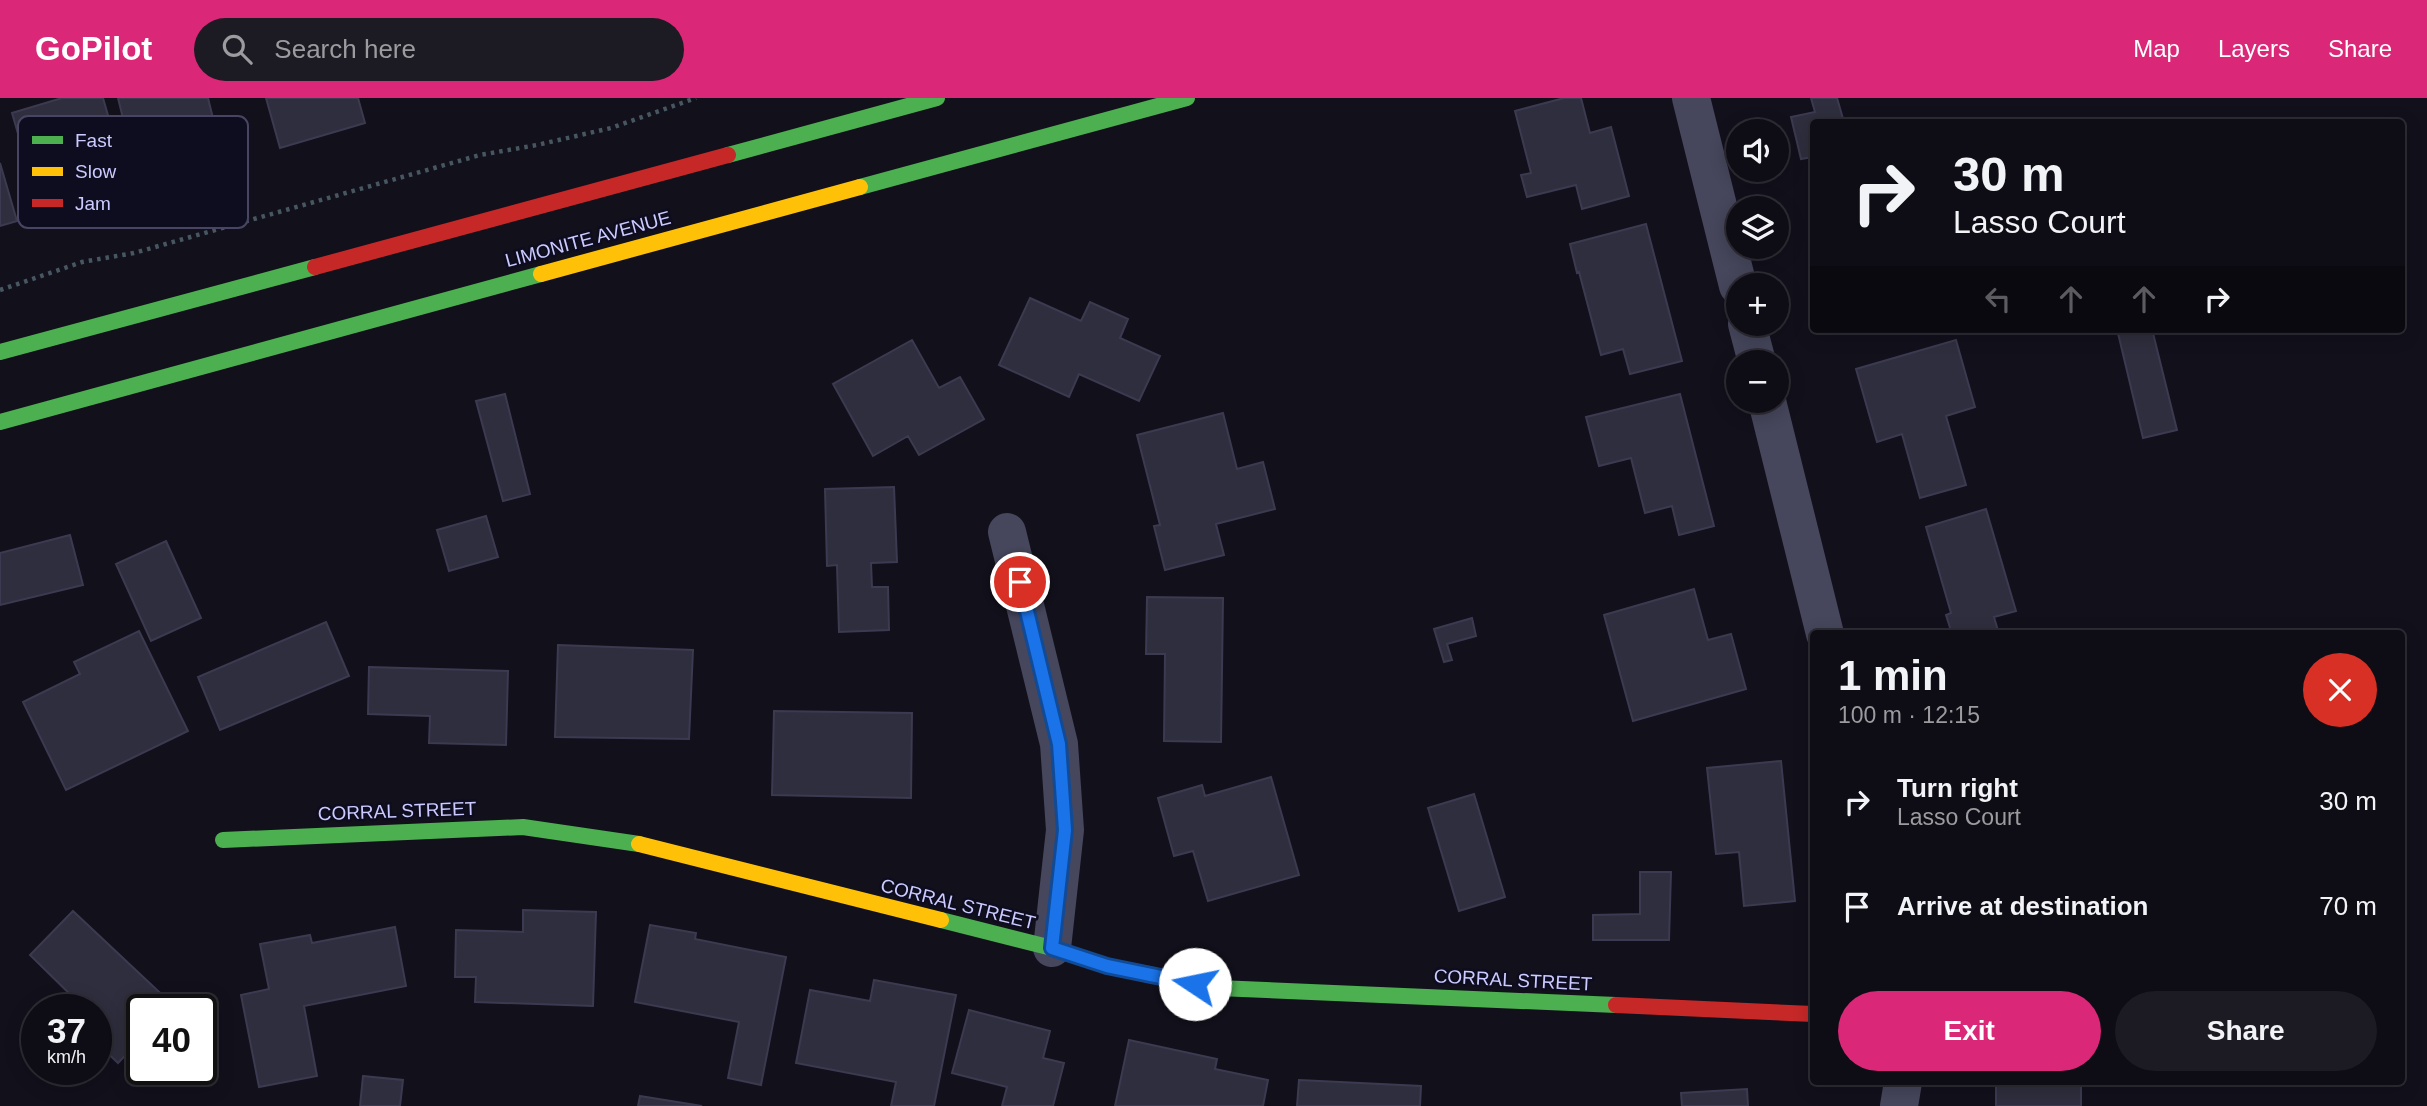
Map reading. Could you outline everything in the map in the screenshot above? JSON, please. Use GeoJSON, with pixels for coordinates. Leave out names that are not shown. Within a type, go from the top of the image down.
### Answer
{"type":"FeatureCollection","features":[{"type":"Feature","properties":{"kind":"main road"},"geometry":{"type":"LineString","coordinates":[[0,352],[937,98]]}},
{"type":"Feature","properties":{"kind":"main road","name":"LIMONITE AVENUE"},"geometry":{"type":"LineString","coordinates":[[0,422],[1187,98]]}},
{"type":"Feature","properties":{"kind":"main road","name":"CORRAL STREET"},"geometry":{"type":"LineString","coordinates":[[223,840],[523,827],[642,845],[1052,948],[1107,966],[1217,988],[1810,1014]]}},
{"type":"Feature","properties":{"kind":"street"},"geometry":{"type":"LineString","coordinates":[[1691,98],[1735,273]]}},
{"type":"Feature","properties":{"kind":"street"},"geometry":{"type":"LineString","coordinates":[[1770,413],[1824,630]]}},
{"type":"Feature","properties":{"kind":"street"},"geometry":{"type":"LineString","coordinates":[[1007,532],[1059,744],[1065,830],[1052,948]]}},
{"type":"Feature","properties":{"kind":"street"},"geometry":{"type":"LineString","coordinates":[[1899,1106],[1902,1085]]}},
{"type":"Feature","properties":{"kind":"path"},"geometry":{"type":"LineString","coordinates":[[248,223],[480,155],[611,128],[696,98]]}},
{"type":"Feature","properties":{"kind":"path"},"geometry":{"type":"LineString","coordinates":[[0,290],[82,262],[134,253],[229,228]]}},
{"type":"Feature","properties":{"kind":"building"},"geometry":{"type":"Polygon","coordinates":[[[62,98],[103,98],[108,116],[18,116],[18,134],[12,113],[62,98]]]}},
{"type":"Feature","properties":{"kind":"building"},"geometry":{"type":"Polygon","coordinates":[[[118,98],[208,98],[212,116],[122,116],[118,98]]]}},
{"type":"Feature","properties":{"kind":"building"},"geometry":{"type":"Polygon","coordinates":[[[266,98],[358,98],[365,123],[280,148],[266,98]]]}},
{"type":"Feature","properties":{"kind":"building"},"geometry":{"type":"Polygon","coordinates":[[[1564,98],[1581,98],[1590,133],[1611,127],[1629,196],[1582,209],[1576,185],[1527,197],[1521,175],[1531,173],[1515,111],[1564,98]]]}},
{"type":"Feature","properties":{"kind":"building"},"geometry":{"type":"Polygon","coordinates":[[[1811,98],[1837,98],[1843,119],[1810,119],[1810,158],[1801,159],[1791,117],[1815,112],[1811,98]]]}},
{"type":"Feature","properties":{"kind":"building"},"geometry":{"type":"Polygon","coordinates":[[[0,163],[17,221],[0,226],[0,163]]]}},
{"type":"Feature","properties":{"kind":"building"},"geometry":{"type":"Polygon","coordinates":[[[1646,224],[1682,361],[1630,374],[1623,349],[1601,355],[1570,244],[1646,224]]]}},
{"type":"Feature","properties":{"kind":"building"},"geometry":{"type":"Polygon","coordinates":[[[1030,298],[1081,321],[1090,302],[1128,319],[1120,338],[1160,356],[1139,401],[1079,374],[1069,397],[999,365],[1030,298]]]}},
{"type":"Feature","properties":{"kind":"building"},"geometry":{"type":"Polygon","coordinates":[[[2118,333],[2153,333],[2177,430],[2143,438],[2118,333]]]}},
{"type":"Feature","properties":{"kind":"building"},"geometry":{"type":"Polygon","coordinates":[[[912,340],[939,388],[960,377],[984,419],[919,455],[908,436],[873,456],[833,384],[912,340]]]}},
{"type":"Feature","properties":{"kind":"building"},"geometry":{"type":"Polygon","coordinates":[[[1956,340],[1975,407],[1946,416],[1966,485],[1920,498],[1902,434],[1877,442],[1856,369],[1956,340]]]}},
{"type":"Feature","properties":{"kind":"building"},"geometry":{"type":"Polygon","coordinates":[[[505,394],[530,494],[503,501],[476,401],[505,394]]]}},
{"type":"Feature","properties":{"kind":"building"},"geometry":{"type":"Polygon","coordinates":[[[1680,394],[1714,526],[1679,535],[1672,506],[1645,513],[1631,458],[1599,466],[1586,417],[1680,394]]]}},
{"type":"Feature","properties":{"kind":"building"},"geometry":{"type":"Polygon","coordinates":[[[1223,413],[1237,469],[1263,462],[1275,509],[1216,524],[1224,555],[1165,570],[1154,526],[1160,525],[1137,435],[1223,413]]]}},
{"type":"Feature","properties":{"kind":"building"},"geometry":{"type":"Polygon","coordinates":[[[894,487],[897,562],[871,563],[872,587],[888,587],[889,630],[839,632],[837,565],[827,566],[825,489],[894,487]]]}},
{"type":"Feature","properties":{"kind":"building"},"geometry":{"type":"Polygon","coordinates":[[[1986,509],[2016,611],[1994,617],[1998,630],[1951,630],[1946,615],[1951,613],[1926,527],[1986,509]]]}},
{"type":"Feature","properties":{"kind":"building"},"geometry":{"type":"Polygon","coordinates":[[[486,516],[498,557],[449,571],[437,530],[486,516]]]}},
{"type":"Feature","properties":{"kind":"building"},"geometry":{"type":"Polygon","coordinates":[[[70,535],[83,585],[0,605],[0,553],[70,535]]]}},
{"type":"Feature","properties":{"kind":"building"},"geometry":{"type":"Polygon","coordinates":[[[166,541],[201,618],[151,641],[116,564],[166,541]]]}},
{"type":"Feature","properties":{"kind":"building"},"geometry":{"type":"Polygon","coordinates":[[[1694,589],[1708,640],[1731,634],[1746,689],[1633,721],[1604,615],[1694,589]]]}},
{"type":"Feature","properties":{"kind":"building"},"geometry":{"type":"Polygon","coordinates":[[[1147,597],[1223,598],[1221,742],[1164,741],[1165,654],[1146,654],[1147,597]]]}},
{"type":"Feature","properties":{"kind":"building"},"geometry":{"type":"Polygon","coordinates":[[[1472,618],[1476,636],[1447,644],[1452,660],[1444,662],[1434,629],[1472,618]]]}},
{"type":"Feature","properties":{"kind":"building"},"geometry":{"type":"Polygon","coordinates":[[[326,622],[349,676],[220,730],[198,677],[326,622]]]}},
{"type":"Feature","properties":{"kind":"building"},"geometry":{"type":"Polygon","coordinates":[[[139,631],[188,731],[66,790],[23,702],[80,674],[74,662],[139,631]]]}},
{"type":"Feature","properties":{"kind":"building"},"geometry":{"type":"Polygon","coordinates":[[[558,645],[693,650],[689,739],[555,737],[558,645]]]}},
{"type":"Feature","properties":{"kind":"building"},"geometry":{"type":"Polygon","coordinates":[[[369,667],[508,671],[506,745],[429,743],[430,716],[368,714],[369,667]]]}},
{"type":"Feature","properties":{"kind":"building"},"geometry":{"type":"Polygon","coordinates":[[[774,711],[912,713],[911,798],[772,795],[774,711]]]}},
{"type":"Feature","properties":{"kind":"building"},"geometry":{"type":"Polygon","coordinates":[[[1781,761],[1795,901],[1744,906],[1739,852],[1716,854],[1707,768],[1781,761]]]}},
{"type":"Feature","properties":{"kind":"building"},"geometry":{"type":"Polygon","coordinates":[[[1271,777],[1299,875],[1208,901],[1193,851],[1174,856],[1158,798],[1202,785],[1205,796],[1271,777]]]}},
{"type":"Feature","properties":{"kind":"building"},"geometry":{"type":"Polygon","coordinates":[[[1474,794],[1505,897],[1459,911],[1428,808],[1474,794]]]}},
{"type":"Feature","properties":{"kind":"building"},"geometry":{"type":"Polygon","coordinates":[[[1640,872],[1671,872],[1669,940],[1593,940],[1593,915],[1640,914],[1640,872]]]}},
{"type":"Feature","properties":{"kind":"building"},"geometry":{"type":"Polygon","coordinates":[[[523,910],[596,912],[593,1006],[475,1002],[476,977],[455,977],[456,930],[523,932],[523,910]]]}},
{"type":"Feature","properties":{"kind":"building"},"geometry":{"type":"Polygon","coordinates":[[[73,911],[161,994],[126,994],[126,1055],[118,1063],[112,1057],[112,994],[70,994],[30,955],[73,911]]]}},
{"type":"Feature","properties":{"kind":"building"},"geometry":{"type":"Polygon","coordinates":[[[650,925],[696,933],[695,939],[786,957],[761,1085],[728,1078],[739,1022],[635,1002],[650,925]]]}},
{"type":"Feature","properties":{"kind":"building"},"geometry":{"type":"Polygon","coordinates":[[[395,927],[406,986],[304,1006],[317,1076],[259,1087],[241,995],[269,989],[260,944],[310,935],[312,943],[395,927]]]}},
{"type":"Feature","properties":{"kind":"building"},"geometry":{"type":"Polygon","coordinates":[[[874,980],[956,995],[934,1106],[891,1106],[896,1082],[796,1063],[810,990],[870,1001],[874,980]]]}},
{"type":"Feature","properties":{"kind":"building"},"geometry":{"type":"Polygon","coordinates":[[[969,1010],[1050,1031],[1043,1058],[1064,1063],[1053,1106],[1002,1106],[1007,1087],[952,1073],[969,1010]]]}},
{"type":"Feature","properties":{"kind":"building"},"geometry":{"type":"Polygon","coordinates":[[[1129,1040],[1217,1059],[1215,1069],[1268,1080],[1263,1106],[1115,1106],[1129,1040]]]}},
{"type":"Feature","properties":{"kind":"building"},"geometry":{"type":"Polygon","coordinates":[[[363,1076],[403,1080],[400,1106],[360,1106],[363,1076]]]}},
{"type":"Feature","properties":{"kind":"building"},"geometry":{"type":"Polygon","coordinates":[[[1299,1080],[1421,1086],[1420,1106],[1297,1106],[1299,1080]]]}},
{"type":"Feature","properties":{"kind":"building"},"geometry":{"type":"Polygon","coordinates":[[[1996,1085],[2081,1085],[2081,1106],[1996,1106],[1996,1085]]]}},
{"type":"Feature","properties":{"kind":"building"},"geometry":{"type":"Polygon","coordinates":[[[1747,1089],[1748,1106],[1682,1106],[1681,1093],[1747,1089]]]}},
{"type":"Feature","properties":{"kind":"building"},"geometry":{"type":"Polygon","coordinates":[[[640,1096],[702,1106],[638,1106],[640,1096]]]}},
{"type":"Feature","properties":{"kind":"traffic: fast"},"geometry":{"type":"LineString","coordinates":[[728,155],[937,98]]}},
{"type":"Feature","properties":{"kind":"traffic: fast"},"geometry":{"type":"LineString","coordinates":[[860,187],[1187,98]]}},
{"type":"Feature","properties":{"kind":"traffic: fast"},"geometry":{"type":"LineString","coordinates":[[0,352],[315,267]]}},
{"type":"Feature","properties":{"kind":"traffic: fast"},"geometry":{"type":"LineString","coordinates":[[0,422],[541,274]]}},
{"type":"Feature","properties":{"kind":"traffic: fast"},"geometry":{"type":"LineString","coordinates":[[223,840],[523,827],[639,844]]}},
{"type":"Feature","properties":{"kind":"traffic: fast"},"geometry":{"type":"LineString","coordinates":[[941,920],[1052,948],[1107,966],[1218,988],[1616,1005]]}},
{"type":"Feature","properties":{"kind":"traffic: slow"},"geometry":{"type":"LineString","coordinates":[[541,274],[860,187]]}},
{"type":"Feature","properties":{"kind":"traffic: slow"},"geometry":{"type":"LineString","coordinates":[[639,844],[941,920]]}},
{"type":"Feature","properties":{"kind":"traffic: jam"},"geometry":{"type":"LineString","coordinates":[[315,267],[728,155]]}},
{"type":"Feature","properties":{"kind":"traffic: jam"},"geometry":{"type":"LineString","coordinates":[[1616,1005],[1810,1014]]}},
{"type":"Feature","properties":{"kind":"route"},"geometry":{"type":"LineString","coordinates":[[1020,582],[1059,744],[1065,830],[1052,948],[1107,966],[1195,984]]}}]}
